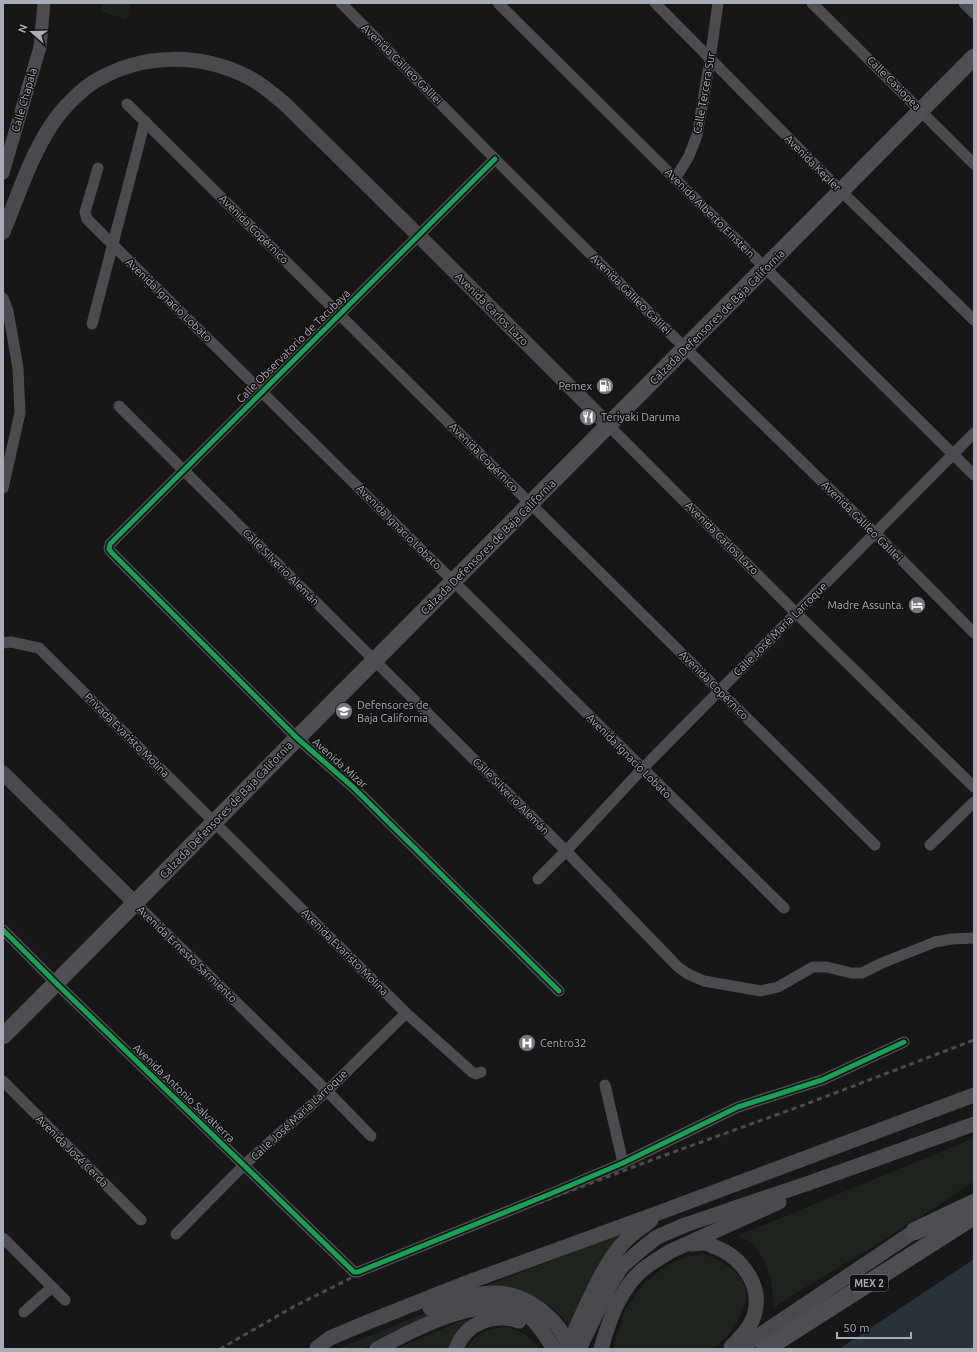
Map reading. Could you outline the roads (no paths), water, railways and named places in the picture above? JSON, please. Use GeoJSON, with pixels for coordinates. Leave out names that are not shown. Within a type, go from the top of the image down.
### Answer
{"type":"FeatureCollection","features":[{"type":"Feature","properties":{"kind":"highway"},"geometry":{"type":"LineString","coordinates":[[915,1231],[974,1203]]}},
{"type":"Feature","properties":{"kind":"highway","name":"MEX 2"},"geometry":{"type":"LineString","coordinates":[[765,1349],[974,1216]]}},
{"type":"Feature","properties":{"kind":"main road","name":"Calzada Defensores de Baja California"},"geometry":{"type":"LineString","coordinates":[[3,1036],[974,57]]}},
{"type":"Feature","properties":{"kind":"main road","name":"Avenida Carlos Lazo"},"geometry":{"type":"LineString","coordinates":[[3,232],[36,149],[68,103],[95,80],[125,66],[152,60],[176,59],[204,61],[222,66],[249,77],[285,104],[609,426]]}},
{"type":"Feature","properties":{"kind":"main road","name":"Avenida Ernesto Sarmiento"},"geometry":{"type":"LineString","coordinates":[[3,773],[135,903]]}},
{"type":"Feature","properties":{"kind":"main road"},"geometry":{"type":"LineString","coordinates":[[316,1349],[330,1338],[438,1294],[662,1212],[974,1094]]}},
{"type":"Feature","properties":{"kind":"main road"},"geometry":{"type":"LineString","coordinates":[[579,1349],[610,1285],[622,1266],[657,1237],[685,1225],[809,1183],[974,1124]]}},
{"type":"Feature","properties":{"kind":"main road"},"geometry":{"type":"LineString","coordinates":[[601,1349],[609,1321],[621,1296],[636,1276],[655,1260],[684,1245],[779,1202],[809,1183]]}},
{"type":"Feature","properties":{"kind":"main road"},"geometry":{"type":"LineString","coordinates":[[739,1349],[974,1193]]}},
{"type":"Feature","properties":{"kind":"main road"},"geometry":{"type":"LineString","coordinates":[[566,1349],[614,1255],[627,1239],[662,1212]]}},
{"type":"Feature","properties":{"kind":"main road"},"geometry":{"type":"LineString","coordinates":[[684,1245],[704,1243],[722,1249],[736,1259],[752,1280],[757,1301],[755,1313],[747,1331],[730,1349]]}},
{"type":"Feature","properties":{"kind":"main road"},"geometry":{"type":"LineString","coordinates":[[316,1349],[331,1346],[367,1330],[445,1302],[465,1296],[491,1293],[517,1297],[533,1304],[543,1311],[559,1328],[571,1349]]}},
{"type":"Feature","properties":{"kind":"main road"},"geometry":{"type":"LineString","coordinates":[[376,1349],[434,1321],[477,1308],[496,1306],[516,1310],[532,1320],[551,1344]]}},
{"type":"Feature","properties":{"kind":"main road"},"geometry":{"type":"LineString","coordinates":[[456,1349],[472,1327],[495,1317],[510,1318],[524,1323],[551,1344]]}},
{"type":"Feature","properties":{"kind":"street","name":"Calle Chapala"},"geometry":{"type":"LineString","coordinates":[[3,173],[40,47],[44,3]]}},
{"type":"Feature","properties":{"kind":"street","name":"Avenida Galileo Galilei"},"geometry":{"type":"LineString","coordinates":[[341,3],[494,159],[875,533],[974,633]]}},
{"type":"Feature","properties":{"kind":"street","name":"Avenida Alberto Einstein"},"geometry":{"type":"LineString","coordinates":[[498,3],[974,475]]}},
{"type":"Feature","properties":{"kind":"street","name":"Avenida Kepler"},"geometry":{"type":"LineString","coordinates":[[655,3],[841,191],[974,320]]}},
{"type":"Feature","properties":{"kind":"street","name":"Calle Tercera Sur"},"geometry":{"type":"LineString","coordinates":[[676,179],[689,156],[697,134],[718,3]]}},
{"type":"Feature","properties":{"kind":"street","name":"Calle Casiopea"},"geometry":{"type":"LineString","coordinates":[[812,3],[974,164]]}},
{"type":"Feature","properties":{"kind":"street"},"geometry":{"type":"LineString","coordinates":[[964,3],[974,13]]}},
{"type":"Feature","properties":{"kind":"street","name":"Avenida Copérnico"},"geometry":{"type":"LineString","coordinates":[[127,104],[875,845]]}},
{"type":"Feature","properties":{"kind":"street"},"geometry":{"type":"LineString","coordinates":[[92,324],[145,121]]}},
{"type":"Feature","properties":{"kind":"street","name":"Calle Observatorio de Tacubaya"},"geometry":{"type":"LineString","coordinates":[[109,549],[110,544],[494,159]]}},
{"type":"Feature","properties":{"kind":"street","name":"Avenida Ignacio Lobato"},"geometry":{"type":"LineString","coordinates":[[98,168],[85,216],[112,245],[784,908]]}},
{"type":"Feature","properties":{"kind":"street"},"geometry":{"type":"LineString","coordinates":[[3,298],[8,311],[18,368],[20,413],[3,488]]}},
{"type":"Feature","properties":{"kind":"street","name":"Calle Silverio Alemán"},"geometry":{"type":"LineString","coordinates":[[119,406],[183,471],[376,660],[566,851],[678,967],[688,974],[704,982],[761,990],[778,987],[814,967],[827,967],[862,973],[882,963],[935,942],[952,939],[974,938]]}},
{"type":"Feature","properties":{"kind":"street","name":"Avenida Carlos Lazo"},"geometry":{"type":"LineString","coordinates":[[609,426],[796,613],[974,787]]}},
{"type":"Feature","properties":{"kind":"street","name":"Calle José María Larroque"},"geometry":{"type":"LineString","coordinates":[[538,879],[642,769],[974,433]]}},
{"type":"Feature","properties":{"kind":"street","name":"Avenida Mizar"},"geometry":{"type":"LineString","coordinates":[[109,549],[112,554],[297,738],[354,788],[559,991]]}},
{"type":"Feature","properties":{"kind":"street","name":"Privada Evaristo Molina"},"geometry":{"type":"LineString","coordinates":[[3,643],[11,642],[39,648],[215,822]]}},
{"type":"Feature","properties":{"kind":"street"},"geometry":{"type":"LineString","coordinates":[[930,845],[974,802]]}},
{"type":"Feature","properties":{"kind":"street","name":"Avenida Evaristo Molina"},"geometry":{"type":"LineString","coordinates":[[215,822],[406,1013],[472,1072],[476,1074],[481,1072]]}},
{"type":"Feature","properties":{"kind":"street","name":"Avenida Ernesto Sarmiento"},"geometry":{"type":"LineString","coordinates":[[135,903],[371,1136]]}},
{"type":"Feature","properties":{"kind":"street","name":"Avenida Antonio Salvatierra"},"geometry":{"type":"LineString","coordinates":[[3,930],[352,1271],[358,1272],[623,1163]]}},
{"type":"Feature","properties":{"kind":"street","name":"Calle José María Larroque"},"geometry":{"type":"LineString","coordinates":[[176,1234],[244,1165],[327,1091],[406,1013]]}},
{"type":"Feature","properties":{"kind":"street"},"geometry":{"type":"LineString","coordinates":[[605,1085],[623,1163],[738,1107],[822,1080],[904,1042]]}},
{"type":"Feature","properties":{"kind":"street","name":"Avenida José Cerda"},"geometry":{"type":"LineString","coordinates":[[3,1081],[141,1220]]}},
{"type":"Feature","properties":{"kind":"street"},"geometry":{"type":"LineString","coordinates":[[3,1238],[65,1300]]}},
{"type":"Feature","properties":{"kind":"street"},"geometry":{"type":"LineString","coordinates":[[24,1312],[52,1287]]}},
{"type":"Feature","properties":{"kind":"railway"},"geometry":{"type":"LineString","coordinates":[[220,1349],[293,1307],[359,1274],[428,1245],[974,1040]]}},
{"type":"Feature","properties":{"kind":"place","name":"Pemex"},"geometry":{"type":"Point","coordinates":[605,386]}},
{"type":"Feature","properties":{"kind":"place","name":"Teriyaki Daruma"},"geometry":{"type":"Point","coordinates":[588,417]}},
{"type":"Feature","properties":{"kind":"place","name":"Madre Assunta."},"geometry":{"type":"Point","coordinates":[917,605]}},
{"type":"Feature","properties":{"kind":"place","name":"Defensores de Baja California"},"geometry":{"type":"Point","coordinates":[344,711]}},
{"type":"Feature","properties":{"kind":"place","name":"Centro32"},"geometry":{"type":"Point","coordinates":[527,1043]}}]}
